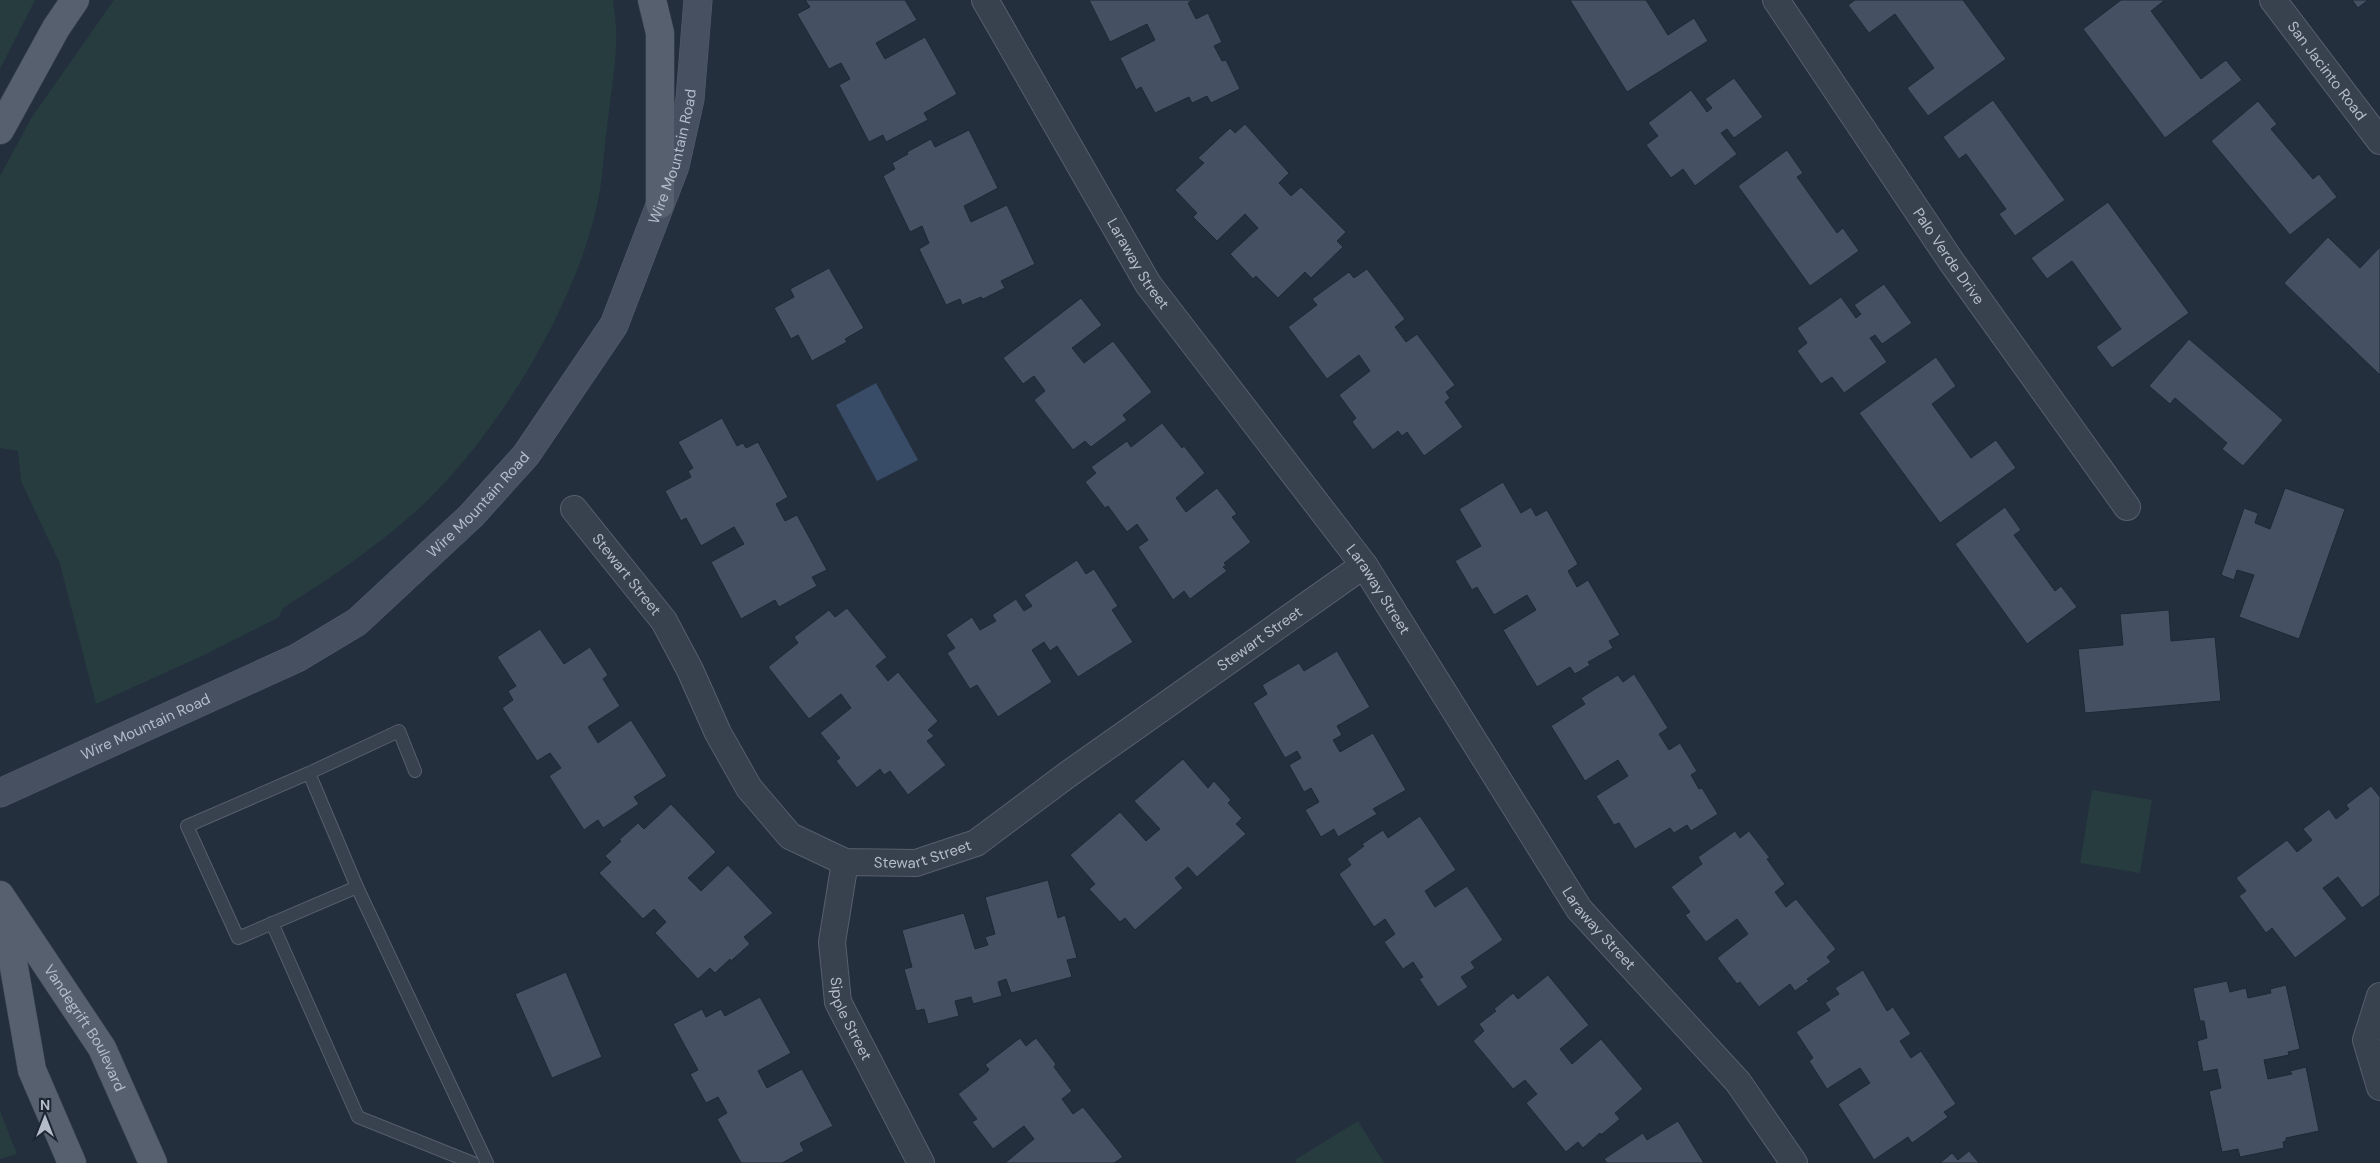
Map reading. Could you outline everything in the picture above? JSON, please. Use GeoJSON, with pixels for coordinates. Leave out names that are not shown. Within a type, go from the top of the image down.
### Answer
{"type":"FeatureCollection","features":[{"type":"Feature","properties":{"kind":"main road"},"geometry":{"type":"LineString","coordinates":[[0,130],[56,28],[75,0]]}},
{"type":"Feature","properties":{"kind":"main road"},"geometry":{"type":"LineString","coordinates":[[652,0],[660,33],[660,204]]}},
{"type":"Feature","properties":{"kind":"main road","name":"Wire Mountain Road"},"geometry":{"type":"LineString","coordinates":[[0,794],[296,658],[357,622],[471,516],[526,455],[614,325],[675,166],[690,99],[698,0]]}},
{"type":"Feature","properties":{"kind":"main road","name":"Vandegrift Boulevard"},"geometry":{"type":"LineString","coordinates":[[1,895],[32,1070],[72,1163]]}},
{"type":"Feature","properties":{"kind":"main road","name":"Vandegrift Boulevard"},"geometry":{"type":"LineString","coordinates":[[1,895],[102,1048],[153,1163]]}},
{"type":"Feature","properties":{"kind":"street","name":"Laraway Street"},"geometry":{"type":"LineString","coordinates":[[985,0],[1148,284],[1364,565],[1579,909],[1738,1082],[1794,1163]]}},
{"type":"Feature","properties":{"kind":"street","name":"Palo Verde Drive"},"geometry":{"type":"LineString","coordinates":[[1776,0],[1951,261],[2128,507]]}},
{"type":"Feature","properties":{"kind":"street","name":"San Jacinto Road"},"geometry":{"type":"LineString","coordinates":[[2273,0],[2380,141]]}},
{"type":"Feature","properties":{"kind":"street","name":"Stewart Street"},"geometry":{"type":"LineString","coordinates":[[574,509],[664,621],[690,670],[718,733],[749,788],[790,836],[845,862],[916,863],[976,843],[1067,775],[1364,565]]}},
{"type":"Feature","properties":{"kind":"street","name":"Sipple Street"},"geometry":{"type":"LineString","coordinates":[[845,862],[832,942],[838,1002],[922,1163]]}},
{"type":"Feature","properties":{"kind":"street"},"geometry":{"type":"LineString","coordinates":[[2380,996],[2366,1040],[2380,1087]]}},
{"type":"Feature","properties":{"kind":"lane"},"geometry":{"type":"LineString","coordinates":[[357,886],[238,938],[187,826],[309,773],[399,731],[415,772]]}},
{"type":"Feature","properties":{"kind":"lane"},"geometry":{"type":"LineString","coordinates":[[309,773],[357,886],[487,1163]]}},
{"type":"Feature","properties":{"kind":"lane"},"geometry":{"type":"LineString","coordinates":[[272,923],[358,1117],[473,1163]]}},
{"type":"Feature","properties":{"kind":"green space"},"geometry":{"type":"Polygon","coordinates":[[[0,0],[35,0],[0,69],[0,0]]]}},
{"type":"Feature","properties":{"kind":"green space"},"geometry":{"type":"Polygon","coordinates":[[[114,0],[613,0],[616,39],[614,76],[599,195],[589,236],[573,279],[553,323],[503,409],[474,448],[444,483],[414,513],[350,564],[283,608],[279,617],[202,656],[96,704],[60,564],[21,481],[18,451],[0,448],[0,176],[32,117],[114,0]]]}},
{"type":"Feature","properties":{"kind":"green space"},"geometry":{"type":"Polygon","coordinates":[[[2092,790],[2152,800],[2140,873],[2080,863],[2092,790]]]}},
{"type":"Feature","properties":{"kind":"green space"},"geometry":{"type":"Polygon","coordinates":[[[0,1111],[17,1154],[0,1159],[0,1111]]]}},
{"type":"Feature","properties":{"kind":"green space"},"geometry":{"type":"Polygon","coordinates":[[[1358,1121],[1384,1163],[1297,1163],[1295,1160],[1358,1121]]]}},
{"type":"Feature","properties":{"kind":"water"},"geometry":{"type":"Polygon","coordinates":[[[876,383],[918,460],[877,481],[836,405],[876,383]]]}},
{"type":"Feature","properties":{"kind":"building"},"geometry":{"type":"Polygon","coordinates":[[[805,0],[905,0],[917,20],[876,43],[885,59],[925,37],[957,94],[924,113],[928,120],[886,142],[883,135],[869,142],[839,85],[850,79],[841,63],[829,69],[797,14],[810,7],[805,0]]]}},
{"type":"Feature","properties":{"kind":"building"},"geometry":{"type":"Polygon","coordinates":[[[1089,0],[1193,0],[1188,3],[1196,19],[1208,13],[1222,42],[1214,46],[1222,61],[1226,60],[1240,89],[1211,103],[1207,96],[1192,103],[1189,97],[1155,113],[1141,87],[1136,90],[1120,58],[1155,40],[1147,24],[1110,42],[1089,0]]]}},
{"type":"Feature","properties":{"kind":"building"},"geometry":{"type":"Polygon","coordinates":[[[1570,0],[1646,0],[1668,35],[1694,18],[1708,41],[1627,92],[1570,0]]]}},
{"type":"Feature","properties":{"kind":"building"},"geometry":{"type":"Polygon","coordinates":[[[1855,0],[1963,0],[2006,59],[1928,116],[1907,88],[1934,68],[1895,14],[1869,33],[1848,5],[1855,0]]]}},
{"type":"Feature","properties":{"kind":"building"},"geometry":{"type":"Polygon","coordinates":[[[2121,0],[2165,0],[2151,11],[2201,79],[2226,60],[2242,80],[2165,138],[2083,29],[2121,0]]]}},
{"type":"Feature","properties":{"kind":"building"},"geometry":{"type":"Polygon","coordinates":[[[2352,0],[2368,0],[2358,8],[2352,0]]]}},
{"type":"Feature","properties":{"kind":"building"},"geometry":{"type":"Polygon","coordinates":[[[1734,78],[1763,117],[1734,138],[1727,129],[1721,133],[1737,154],[1695,186],[1683,169],[1671,178],[1646,145],[1658,136],[1648,123],[1691,90],[1707,112],[1712,108],[1705,99],[1734,78]]]}},
{"type":"Feature","properties":{"kind":"building"},"geometry":{"type":"Polygon","coordinates":[[[1993,100],[2065,200],[2015,236],[1999,214],[2006,209],[1966,154],[1959,159],[1943,137],[1993,100]]]}},
{"type":"Feature","properties":{"kind":"building"},"geometry":{"type":"Polygon","coordinates":[[[2258,101],[2277,124],[2271,129],[2313,179],[2319,174],[2337,197],[2290,235],[2211,141],[2258,101]]]}},
{"type":"Feature","properties":{"kind":"building"},"geometry":{"type":"Polygon","coordinates":[[[1245,124],[1289,173],[1279,183],[1291,196],[1301,187],[1346,232],[1337,241],[1343,247],[1311,278],[1305,272],[1278,298],[1256,276],[1253,279],[1230,254],[1258,228],[1245,214],[1217,241],[1193,217],[1197,213],[1175,190],[1204,163],[1198,158],[1230,128],[1235,133],[1245,124]]]}},
{"type":"Feature","properties":{"kind":"building"},"geometry":{"type":"Polygon","coordinates":[[[969,130],[998,188],[964,206],[971,222],[1007,205],[1035,264],[1001,281],[1005,288],[983,299],[981,297],[962,305],[960,299],[946,305],[919,249],[929,243],[922,226],[910,232],[883,176],[895,169],[892,163],[908,154],[907,152],[931,139],[935,147],[969,130]]]}},
{"type":"Feature","properties":{"kind":"building"},"geometry":{"type":"Polygon","coordinates":[[[1787,150],[1803,173],[1797,177],[1837,233],[1843,228],[1859,251],[1810,286],[1738,186],[1787,150]]]}},
{"type":"Feature","properties":{"kind":"building"},"geometry":{"type":"Polygon","coordinates":[[[2108,202],[2189,313],[2112,368],[2096,347],[2121,329],[2072,261],[2047,279],[2031,258],[2108,202]]]}},
{"type":"Feature","properties":{"kind":"building"},"geometry":{"type":"Polygon","coordinates":[[[2328,237],[2360,268],[2380,247],[2380,375],[2284,283],[2328,237]]]}},
{"type":"Feature","properties":{"kind":"building"},"geometry":{"type":"Polygon","coordinates":[[[829,268],[864,328],[845,339],[847,342],[812,361],[798,335],[791,339],[774,308],[794,297],[790,289],[829,268]]]}},
{"type":"Feature","properties":{"kind":"building"},"geometry":{"type":"Polygon","coordinates":[[[1367,269],[1405,319],[1395,327],[1406,342],[1417,334],[1455,385],[1446,392],[1450,398],[1445,402],[1463,427],[1424,456],[1407,432],[1402,436],[1398,431],[1373,450],[1352,422],[1356,418],[1339,395],[1370,371],[1359,355],[1327,379],[1288,327],[1317,305],[1312,299],[1349,272],[1354,278],[1367,269]]]}},
{"type":"Feature","properties":{"kind":"building"},"geometry":{"type":"Polygon","coordinates":[[[1884,284],[1912,323],[1882,344],[1875,335],[1870,338],[1887,362],[1844,393],[1832,377],[1821,384],[1797,351],[1807,343],[1797,328],[1841,297],[1856,318],[1861,314],[1854,305],[1884,284]]]}},
{"type":"Feature","properties":{"kind":"building"},"geometry":{"type":"Polygon","coordinates":[[[1081,298],[1102,325],[1072,348],[1084,363],[1113,341],[1152,392],[1123,415],[1127,420],[1091,447],[1085,441],[1073,450],[1034,400],[1045,391],[1034,376],[1023,384],[1003,358],[1081,298]]]}},
{"type":"Feature","properties":{"kind":"building"},"geometry":{"type":"Polygon","coordinates":[[[2189,339],[2283,420],[2243,466],[2222,449],[2227,443],[2175,398],[2170,404],[2149,386],[2189,339]]]}},
{"type":"Feature","properties":{"kind":"building"},"geometry":{"type":"Polygon","coordinates":[[[1936,357],[1956,386],[1932,404],[1971,458],[1996,440],[2016,468],[1940,523],[1859,413],[1936,357]]]}},
{"type":"Feature","properties":{"kind":"building"},"geometry":{"type":"Polygon","coordinates":[[[722,418],[737,446],[743,443],[746,448],[758,442],[788,497],[776,504],[785,521],[797,515],[827,570],[812,577],[817,586],[779,607],[775,600],[741,619],[711,562],[744,544],[734,527],[701,546],[686,518],[681,521],[665,491],[691,477],[688,471],[693,468],[678,442],[722,418]]]}},
{"type":"Feature","properties":{"kind":"building"},"geometry":{"type":"Polygon","coordinates":[[[1162,423],[1182,448],[1184,446],[1205,473],[1176,498],[1186,512],[1217,488],[1237,514],[1232,517],[1251,542],[1224,563],[1226,565],[1223,567],[1227,571],[1190,599],[1184,591],[1173,600],[1138,547],[1148,540],[1137,524],[1127,532],[1108,506],[1105,508],[1085,482],[1096,473],[1091,467],[1127,441],[1131,447],[1162,423]]]}},
{"type":"Feature","properties":{"kind":"building"},"geometry":{"type":"Polygon","coordinates":[[[1503,482],[1521,513],[1531,507],[1536,516],[1547,510],[1578,564],[1568,571],[1577,587],[1588,580],[1620,635],[1609,641],[1613,648],[1588,662],[1590,665],[1575,674],[1570,667],[1537,687],[1503,630],[1536,610],[1527,595],[1494,615],[1477,587],[1472,590],[1455,561],[1481,546],[1459,509],[1503,482]]]}},
{"type":"Feature","properties":{"kind":"building"},"geometry":{"type":"Polygon","coordinates":[[[2285,488],[2345,509],[2299,639],[2239,617],[2254,575],[2237,570],[2234,580],[2221,575],[2244,508],[2258,513],[2255,523],[2270,529],[2285,488]]]}},
{"type":"Feature","properties":{"kind":"building"},"geometry":{"type":"Polygon","coordinates":[[[2005,507],[2021,530],[2014,535],[2055,591],[2061,586],[2077,607],[2027,644],[1955,544],[2005,507]]]}},
{"type":"Feature","properties":{"kind":"building"},"geometry":{"type":"Polygon","coordinates":[[[1077,560],[1086,574],[1094,569],[1118,606],[1112,610],[1133,642],[1078,677],[1057,646],[1050,651],[1044,642],[1032,650],[1052,682],[998,717],[977,685],[970,689],[947,653],[955,648],[946,635],[972,617],[980,630],[996,621],[992,615],[1016,599],[1024,611],[1032,606],[1024,595],[1077,560]]]}},
{"type":"Feature","properties":{"kind":"building"},"geometry":{"type":"Polygon","coordinates":[[[847,608],[887,657],[876,666],[888,681],[898,672],[938,721],[928,730],[934,736],[927,741],[946,765],[908,795],[890,771],[884,775],[880,769],[857,788],[836,761],[840,758],[820,733],[851,708],[841,694],[809,719],[768,667],[798,643],[794,637],[829,610],[835,617],[847,608]]]}},
{"type":"Feature","properties":{"kind":"building"},"geometry":{"type":"Polygon","coordinates":[[[2169,610],[2171,641],[2215,637],[2221,701],[2085,713],[2078,649],[2123,645],[2120,614],[2169,610]]]}},
{"type":"Feature","properties":{"kind":"building"},"geometry":{"type":"Polygon","coordinates":[[[540,629],[564,664],[590,647],[608,675],[603,679],[620,706],[588,727],[598,743],[631,720],[667,776],[634,797],[639,804],[603,828],[598,820],[584,830],[549,776],[561,768],[550,753],[537,761],[502,708],[513,700],[508,691],[516,686],[497,657],[540,629]]]}},
{"type":"Feature","properties":{"kind":"building"},"geometry":{"type":"Polygon","coordinates":[[[1337,651],[1370,707],[1337,726],[1342,735],[1333,740],[1340,752],[1373,733],[1406,790],[1373,809],[1377,814],[1338,837],[1334,829],[1321,837],[1305,810],[1319,802],[1311,788],[1304,792],[1289,765],[1301,758],[1297,751],[1285,758],[1253,703],[1267,694],[1262,685],[1299,663],[1304,671],[1337,651]]]}},
{"type":"Feature","properties":{"kind":"building"},"geometry":{"type":"Polygon","coordinates":[[[1634,674],[1668,728],[1659,734],[1669,750],[1680,743],[1697,771],[1691,775],[1699,789],[1702,788],[1718,814],[1691,831],[1687,825],[1674,833],[1670,828],[1635,849],[1619,823],[1614,825],[1596,796],[1628,776],[1618,760],[1585,781],[1551,726],[1585,704],[1581,698],[1595,689],[1618,675],[1623,682],[1634,674]]]}},
{"type":"Feature","properties":{"kind":"building"},"geometry":{"type":"Polygon","coordinates":[[[1183,759],[1208,788],[1214,781],[1231,800],[1228,803],[1242,818],[1236,824],[1246,834],[1197,877],[1188,867],[1175,878],[1183,888],[1135,930],[1125,918],[1120,922],[1089,889],[1095,884],[1070,855],[1120,812],[1146,841],[1160,829],[1134,801],[1183,759]]]}},
{"type":"Feature","properties":{"kind":"building"},"geometry":{"type":"Polygon","coordinates":[[[2371,786],[2380,797],[2380,895],[2362,908],[2338,877],[2323,888],[2347,919],[2295,958],[2272,928],[2266,933],[2239,896],[2246,891],[2236,878],[2287,840],[2297,852],[2312,840],[2303,829],[2329,809],[2336,819],[2349,809],[2346,805],[2371,786]]]}},
{"type":"Feature","properties":{"kind":"building"},"geometry":{"type":"Polygon","coordinates":[[[671,804],[716,852],[688,878],[701,891],[728,865],[773,913],[744,937],[750,944],[731,961],[730,959],[715,973],[710,968],[698,979],[655,933],[666,922],[654,909],[643,919],[599,873],[611,862],[605,856],[621,841],[619,840],[638,823],[644,829],[671,804]]]}},
{"type":"Feature","properties":{"kind":"building"},"geometry":{"type":"Polygon","coordinates":[[[1420,816],[1456,870],[1425,891],[1435,907],[1467,886],[1503,940],[1471,962],[1475,968],[1461,977],[1468,987],[1438,1007],[1419,979],[1423,977],[1413,962],[1403,969],[1384,942],[1395,934],[1385,919],[1374,927],[1339,874],[1351,865],[1347,859],[1364,846],[1362,844],[1383,830],[1388,838],[1420,816]]]}},
{"type":"Feature","properties":{"kind":"building"},"geometry":{"type":"Polygon","coordinates":[[[1735,831],[1740,838],[1749,831],[1770,858],[1767,859],[1785,884],[1775,892],[1786,907],[1796,899],[1836,949],[1827,957],[1831,962],[1807,979],[1809,981],[1795,991],[1790,984],[1759,1007],[1740,982],[1737,984],[1717,958],[1748,934],[1737,919],[1706,942],[1685,915],[1690,912],[1671,887],[1702,864],[1698,857],[1735,831]]]}},
{"type":"Feature","properties":{"kind":"building"},"geometry":{"type":"Polygon","coordinates":[[[1048,880],[1058,918],[1065,915],[1077,958],[1067,960],[1072,977],[1011,993],[1006,979],[998,982],[1002,996],[973,1004],[971,997],[955,1001],[959,1016],[928,1024],[924,1009],[916,1011],[904,969],[912,967],[902,930],[964,913],[975,949],[988,945],[985,937],[995,934],[985,897],[1048,880]]]}},
{"type":"Feature","properties":{"kind":"building"},"geometry":{"type":"Polygon","coordinates":[[[1863,970],[1887,1011],[1893,1007],[1911,1034],[1900,1041],[1911,1058],[1921,1051],[1956,1104],[1944,1112],[1948,1117],[1912,1143],[1908,1137],[1874,1160],[1838,1104],[1870,1083],[1860,1068],[1827,1089],[1809,1061],[1813,1058],[1796,1032],[1830,1010],[1825,1003],[1839,994],[1835,988],[1863,970]]]}},
{"type":"Feature","properties":{"kind":"building"},"geometry":{"type":"Polygon","coordinates":[[[566,972],[602,1057],[552,1078],[515,994],[566,972]]]}},
{"type":"Feature","properties":{"kind":"building"},"geometry":{"type":"Polygon","coordinates":[[[1548,975],[1589,1025],[1560,1049],[1572,1064],[1601,1039],[1643,1089],[1615,1113],[1620,1119],[1601,1135],[1600,1133],[1583,1148],[1578,1142],[1566,1152],[1526,1103],[1537,1094],[1525,1080],[1513,1089],[1473,1041],[1484,1031],[1479,1024],[1496,1011],[1494,1009],[1513,993],[1518,999],[1548,975]]]}},
{"type":"Feature","properties":{"kind":"building"},"geometry":{"type":"Polygon","coordinates":[[[2227,981],[2230,992],[2246,988],[2248,998],[2271,993],[2270,989],[2286,985],[2300,1049],[2288,1052],[2289,1055],[2264,1060],[2268,1079],[2292,1074],[2290,1071],[2306,1067],[2319,1131],[2286,1138],[2286,1141],[2283,1142],[2284,1148],[2240,1157],[2238,1149],[2222,1152],[2209,1091],[2221,1088],[2217,1069],[2203,1072],[2197,1041],[2207,1038],[2204,1021],[2200,1021],[2193,988],[2227,981]]]}},
{"type":"Feature","properties":{"kind":"building"},"geometry":{"type":"Polygon","coordinates":[[[760,997],[791,1053],[758,1071],[767,1088],[802,1069],[833,1126],[800,1143],[804,1151],[782,1163],[741,1163],[717,1119],[727,1113],[718,1097],[706,1103],[690,1074],[698,1070],[673,1024],[702,1009],[706,1017],[721,1009],[725,1016],[760,997]]]}},
{"type":"Feature","properties":{"kind":"building"},"geometry":{"type":"Polygon","coordinates":[[[1020,1038],[1026,1046],[1036,1038],[1056,1064],[1054,1067],[1072,1091],[1062,1099],[1073,1114],[1083,1107],[1123,1157],[1114,1163],[1005,1163],[1034,1139],[1024,1126],[993,1149],[972,1122],[977,1119],[958,1094],[987,1072],[989,1069],[985,1065],[1020,1038]]]}},
{"type":"Feature","properties":{"kind":"building"},"geometry":{"type":"Polygon","coordinates":[[[1678,1121],[1704,1163],[1607,1163],[1604,1159],[1643,1133],[1647,1140],[1678,1121]]]}},
{"type":"Feature","properties":{"kind":"building"},"geometry":{"type":"Polygon","coordinates":[[[1969,1151],[1979,1163],[1940,1163],[1952,1153],[1958,1160],[1969,1151]]]}}]}
